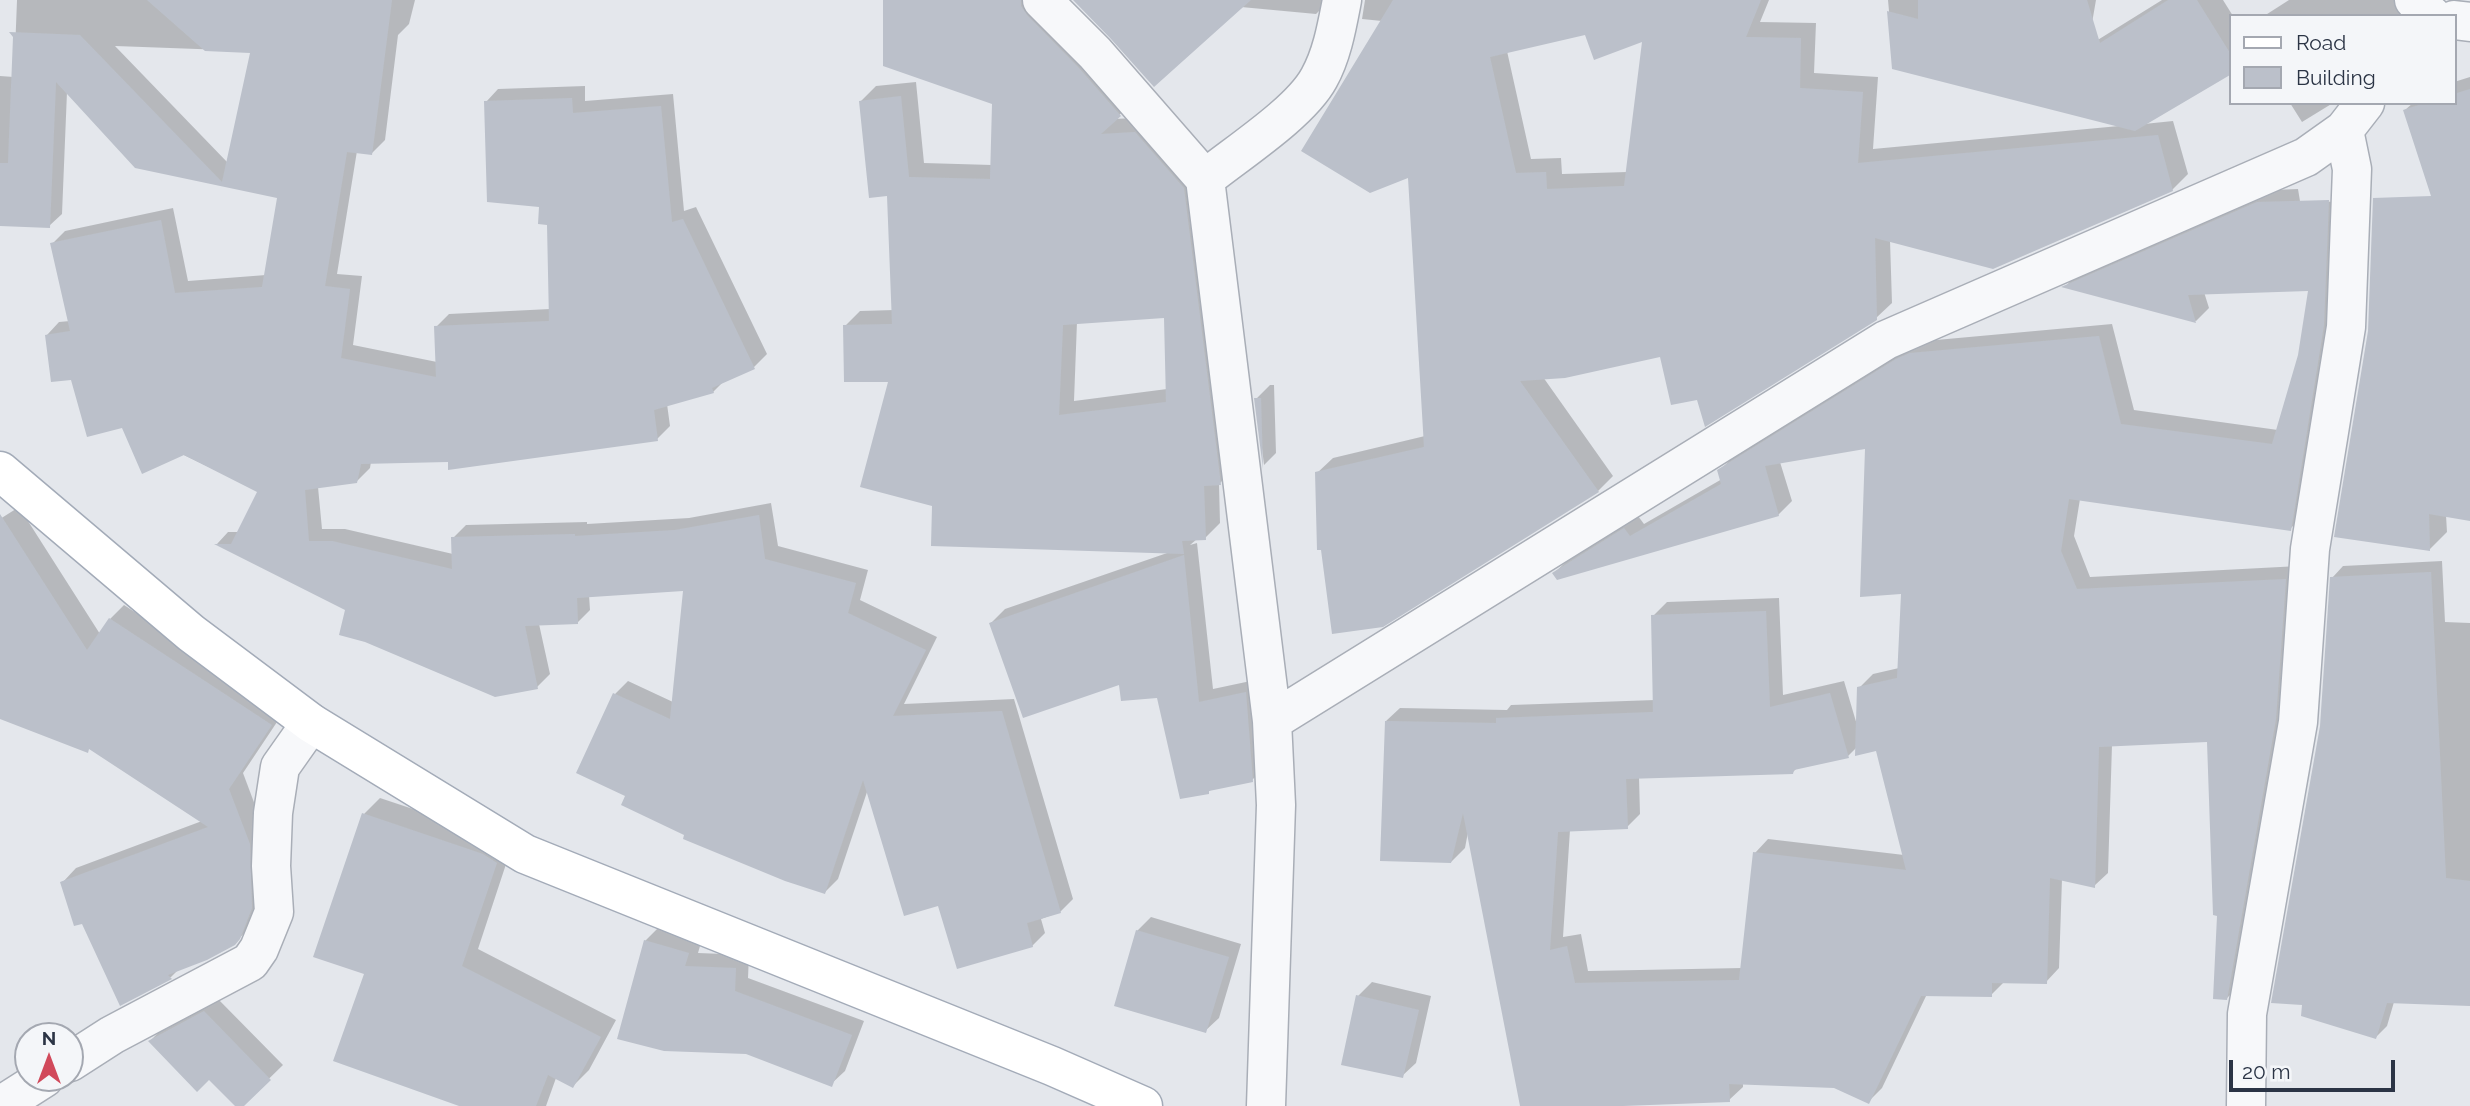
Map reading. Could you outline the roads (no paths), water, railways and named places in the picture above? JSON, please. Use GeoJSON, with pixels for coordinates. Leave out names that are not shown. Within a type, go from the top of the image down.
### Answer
{"type":"FeatureCollection","features":[{"type":"Feature","properties":{"kind":"main road"},"geometry":{"type":"LineString","coordinates":[[0,471],[191,633],[311,723],[525,854],[1052,1066],[1143,1106]]}},
{"type":"Feature","properties":{"kind":"street"},"geometry":{"type":"LineString","coordinates":[[1042,0],[1095,53],[1205,179],[1272,721],[1276,805],[1266,1106]]}},
{"type":"Feature","properties":{"kind":"street"},"geometry":{"type":"LineString","coordinates":[[1205,179],[1299,104],[1319,78],[1335,33],[1342,0]]}},
{"type":"Feature","properties":{"kind":"street"},"geometry":{"type":"LineString","coordinates":[[2414,0],[2430,14]]}},
{"type":"Feature","properties":{"kind":"street"},"geometry":{"type":"LineString","coordinates":[[1272,721],[1886,340],[2306,157],[2355,117]]}},
{"type":"Feature","properties":{"kind":"street"},"geometry":{"type":"LineString","coordinates":[[2246,1106],[2247,1014],[2298,722],[2310,549],[2346,327],[2355,117]]}},
{"type":"Feature","properties":{"kind":"street"},"geometry":{"type":"LineString","coordinates":[[84,1053],[112,1035],[250,962],[259,949],[274,912],[271,866],[273,813],[280,767],[311,723]]}},
{"type":"Feature","properties":{"kind":"street"},"geometry":{"type":"LineString","coordinates":[[0,1106],[22,1092]]}}]}
